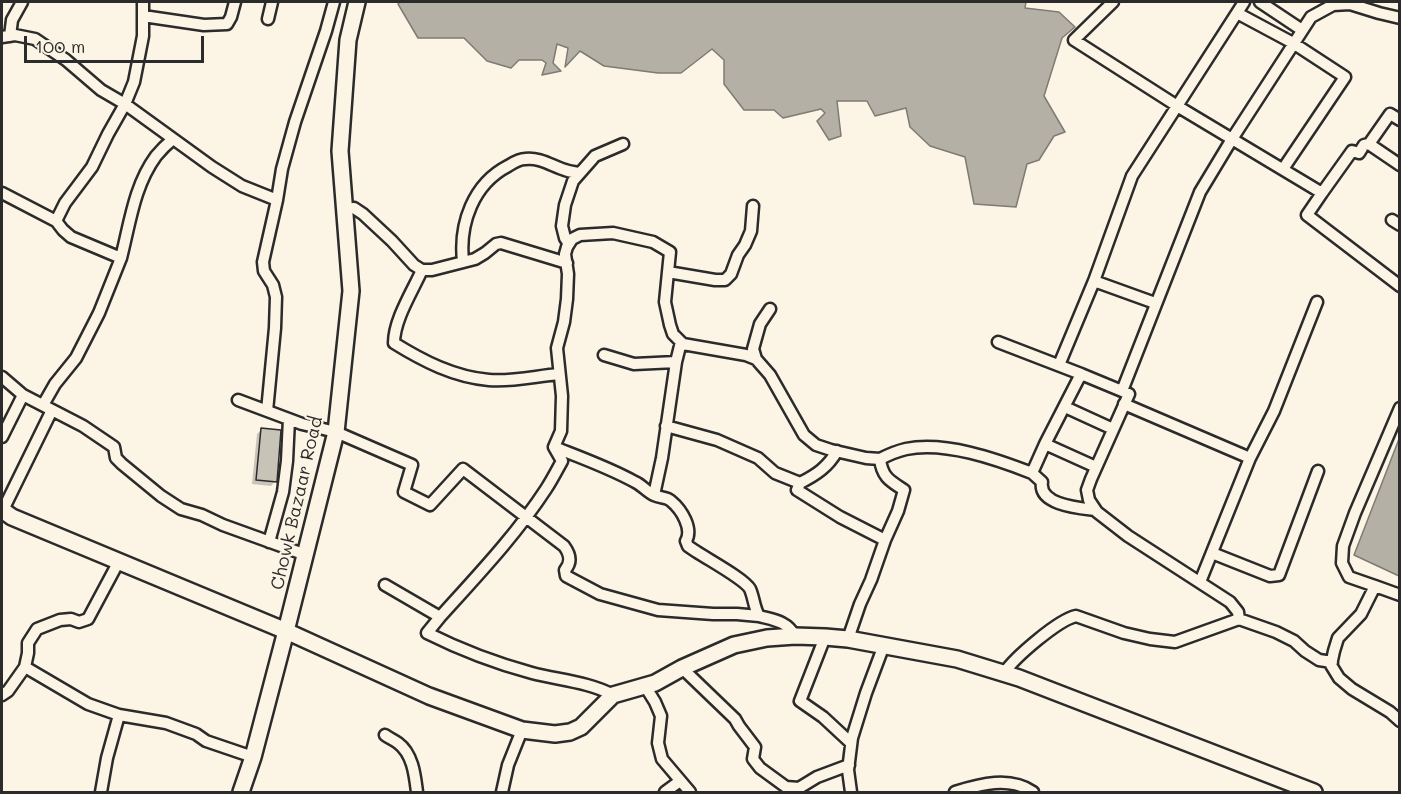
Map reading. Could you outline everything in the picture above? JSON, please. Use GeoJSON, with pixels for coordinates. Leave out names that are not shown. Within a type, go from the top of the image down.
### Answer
{"type":"FeatureCollection","features":[{"type":"Feature","properties":{"kind":"street"},"geometry":{"type":"LineString","coordinates":[[22,2],[6,36],[15,35],[35,39],[66,60],[101,90],[125,104],[242,186],[277,200]]}},
{"type":"Feature","properties":{"kind":"street"},"geometry":{"type":"LineString","coordinates":[[56,221],[65,202],[92,167],[135,82],[143,36],[143,2]]}},
{"type":"Feature","properties":{"kind":"street"},"geometry":{"type":"LineString","coordinates":[[143,16],[204,25],[228,24],[236,2]]}},
{"type":"Feature","properties":{"kind":"street"},"geometry":{"type":"LineString","coordinates":[[268,19],[272,2]]}},
{"type":"Feature","properties":{"kind":"street"},"geometry":{"type":"LineString","coordinates":[[267,411],[276,297],[273,285],[264,271],[263,262],[282,169],[334,2]]}},
{"type":"Feature","properties":{"kind":"street","name":"Chowk Bazaar Road"},"geometry":{"type":"LineString","coordinates":[[241,792],[253,757],[336,432],[351,291],[340,151],[348,40],[357,2]]}},
{"type":"Feature","properties":{"kind":"street"},"geometry":{"type":"LineString","coordinates":[[1113,2],[1074,40],[1177,106],[1322,193]]}},
{"type":"Feature","properties":{"kind":"street"},"geometry":{"type":"LineString","coordinates":[[1059,365],[1094,281],[1132,176],[1244,2]]}},
{"type":"Feature","properties":{"kind":"street"},"geometry":{"type":"LineString","coordinates":[[1260,2],[1302,30]]}},
{"type":"Feature","properties":{"kind":"street"},"geometry":{"type":"LineString","coordinates":[[1122,391],[1200,192],[1232,138],[1311,17],[1333,5],[1350,4],[1400,18]]}},
{"type":"Feature","properties":{"kind":"street"},"geometry":{"type":"LineString","coordinates":[[1237,13],[1293,43],[1345,76],[1283,169]]}},
{"type":"Feature","properties":{"kind":"street"},"geometry":{"type":"LineString","coordinates":[[1400,120],[1390,114],[1369,144],[1364,145],[1359,153],[1352,151],[1307,215],[1400,286]]}},
{"type":"Feature","properties":{"kind":"street"},"geometry":{"type":"LineString","coordinates":[[173,139],[158,154],[138,189],[121,258],[99,313],[76,358],[55,384],[48,407],[2,510],[12,516],[286,631],[429,696],[522,730],[555,734],[570,732],[581,727],[613,695],[655,683],[682,668],[734,645],[767,638],[825,637],[848,639],[957,659],[1004,673],[1314,792]]}},
{"type":"Feature","properties":{"kind":"street"},"geometry":{"type":"LineString","coordinates":[[569,244],[562,226],[565,205],[573,181],[595,156],[623,144]]}},
{"type":"Feature","properties":{"kind":"street"},"geometry":{"type":"LineString","coordinates":[[1369,144],[1400,165]]}},
{"type":"Feature","properties":{"kind":"street"},"geometry":{"type":"LineString","coordinates":[[463,261],[463,235],[472,203],[486,182],[497,172],[523,159],[534,159],[579,173]]}},
{"type":"Feature","properties":{"kind":"street"},"geometry":{"type":"LineString","coordinates":[[2,193],[56,221],[71,237],[121,258]]}},
{"type":"Feature","properties":{"kind":"street"},"geometry":{"type":"LineString","coordinates":[[668,272],[725,280],[752,231],[753,206]]}},
{"type":"Feature","properties":{"kind":"street"},"geometry":{"type":"LineString","coordinates":[[344,209],[354,208],[363,214],[414,265],[422,270],[432,270],[475,259],[501,243],[567,263]]}},
{"type":"Feature","properties":{"kind":"street"},"geometry":{"type":"LineString","coordinates":[[554,447],[561,431],[562,396],[557,348],[567,299],[565,254],[572,239],[580,235],[613,233],[665,247],[670,252],[665,302],[673,334],[683,344],[746,355],[756,359]]}},
{"type":"Feature","properties":{"kind":"street"},"geometry":{"type":"LineString","coordinates":[[422,270],[399,318],[394,344],[418,358],[472,377],[490,380],[559,374]]}},
{"type":"Feature","properties":{"kind":"street"},"geometry":{"type":"LineString","coordinates":[[1094,281],[1155,303]]}},
{"type":"Feature","properties":{"kind":"street"},"geometry":{"type":"LineString","coordinates":[[1200,582],[1250,458],[1274,411],[1317,302]]}},
{"type":"Feature","properties":{"kind":"street"},"geometry":{"type":"LineString","coordinates":[[770,309],[760,324],[753,349],[756,359],[770,375],[804,435],[816,445],[866,458],[880,459],[891,453],[907,449],[927,447],[958,450],[998,460],[1032,473],[1042,482],[1041,488],[1045,494],[1054,501],[1095,510]]}},
{"type":"Feature","properties":{"kind":"street"},"geometry":{"type":"LineString","coordinates":[[654,495],[681,342]]}},
{"type":"Feature","properties":{"kind":"street"},"geometry":{"type":"LineString","coordinates":[[998,342],[1129,394],[1096,467],[1088,490],[1089,500],[1095,510],[1128,536],[1230,602],[1238,612],[1239,619]]}},
{"type":"Feature","properties":{"kind":"street"},"geometry":{"type":"LineString","coordinates":[[604,355],[634,364],[676,362]]}},
{"type":"Feature","properties":{"kind":"street"},"geometry":{"type":"LineString","coordinates":[[1032,473],[1081,374]]}},
{"type":"Feature","properties":{"kind":"street"},"geometry":{"type":"LineString","coordinates":[[2,377],[23,395],[83,426],[114,447],[116,458],[122,464],[181,509],[306,555]]}},
{"type":"Feature","properties":{"kind":"street"},"geometry":{"type":"LineString","coordinates":[[2,437],[23,395]]}},
{"type":"Feature","properties":{"kind":"street"},"geometry":{"type":"LineString","coordinates":[[238,400],[289,419],[336,432],[412,465],[404,492],[430,505],[464,469],[556,539],[568,551],[570,559],[565,570],[566,576],[600,594],[658,610],[759,616],[789,626],[795,636]]}},
{"type":"Feature","properties":{"kind":"street"},"geometry":{"type":"LineString","coordinates":[[1124,404],[1250,458]]}},
{"type":"Feature","properties":{"kind":"street"},"geometry":{"type":"LineString","coordinates":[[1065,407],[1113,429]]}},
{"type":"Feature","properties":{"kind":"street"},"geometry":{"type":"LineString","coordinates":[[1400,408],[1355,513],[1343,546],[1342,563],[1349,577],[1400,595]]}},
{"type":"Feature","properties":{"kind":"street"},"geometry":{"type":"LineString","coordinates":[[269,542],[283,492],[289,419]]}},
{"type":"Feature","properties":{"kind":"street"},"geometry":{"type":"LineString","coordinates":[[666,426],[717,440],[758,458],[775,473],[800,483]]}},
{"type":"Feature","properties":{"kind":"street"},"geometry":{"type":"LineString","coordinates":[[1045,444],[1096,467]]}},
{"type":"Feature","properties":{"kind":"street"},"geometry":{"type":"LineString","coordinates":[[554,447],[612,470],[638,483],[654,495],[670,500],[689,528],[686,541],[688,546],[740,579],[750,588],[755,610],[759,616]]}},
{"type":"Feature","properties":{"kind":"street"},"geometry":{"type":"LineString","coordinates":[[554,447],[562,461],[546,489],[489,563],[427,633],[480,658],[531,673],[601,689],[613,695]]}},
{"type":"Feature","properties":{"kind":"street"},"geometry":{"type":"LineString","coordinates":[[837,451],[823,470],[800,483],[797,490],[840,517],[885,540]]}},
{"type":"Feature","properties":{"kind":"street"},"geometry":{"type":"LineString","coordinates":[[848,639],[904,490],[888,480],[881,469],[880,459]]}},
{"type":"Feature","properties":{"kind":"street"},"geometry":{"type":"LineString","coordinates":[[1212,553],[1270,576],[1279,575],[1318,471]]}},
{"type":"Feature","properties":{"kind":"street"},"geometry":{"type":"LineString","coordinates":[[2,696],[8,692],[25,667],[28,644],[37,629],[60,620],[71,619],[79,622],[88,619],[119,561]]}},
{"type":"Feature","properties":{"kind":"street"},"geometry":{"type":"LineString","coordinates":[[385,585],[440,617]]}},
{"type":"Feature","properties":{"kind":"street"},"geometry":{"type":"LineString","coordinates":[[1375,586],[1361,614],[1338,638],[1331,665],[1339,678],[1352,689],[1390,712],[1400,721]]}},
{"type":"Feature","properties":{"kind":"street"},"geometry":{"type":"LineString","coordinates":[[1004,673],[1019,655],[1044,634],[1069,617],[1076,616],[1124,633],[1175,642],[1239,619],[1276,632],[1294,641],[1319,660],[1332,662]]}},
{"type":"Feature","properties":{"kind":"street"},"geometry":{"type":"LineString","coordinates":[[825,637],[800,701],[823,717],[851,744]]}},
{"type":"Feature","properties":{"kind":"street"},"geometry":{"type":"LineString","coordinates":[[851,792],[849,765],[851,744],[864,699],[884,645]]}},
{"type":"Feature","properties":{"kind":"street"},"geometry":{"type":"LineString","coordinates":[[25,667],[88,704],[118,715],[166,723],[196,734],[206,741],[253,757]]}},
{"type":"Feature","properties":{"kind":"street"},"geometry":{"type":"LineString","coordinates":[[682,668],[735,718],[755,747],[753,759],[760,768],[786,787],[799,788],[817,777],[849,765]]}},
{"type":"Feature","properties":{"kind":"street"},"geometry":{"type":"LineString","coordinates":[[645,686],[661,716],[658,743],[662,759],[690,792]]}},
{"type":"Feature","properties":{"kind":"street"},"geometry":{"type":"LineString","coordinates":[[101,792],[118,715]]}},
{"type":"Feature","properties":{"kind":"street"},"geometry":{"type":"LineString","coordinates":[[502,792],[508,765],[522,730]]}},
{"type":"Feature","properties":{"kind":"street"},"geometry":{"type":"LineString","coordinates":[[385,735],[399,743],[406,751],[411,762],[417,792]]}},
{"type":"Feature","properties":{"kind":"street"},"geometry":{"type":"LineString","coordinates":[[666,792],[680,781]]}},
{"type":"Feature","properties":{"kind":"street"},"geometry":{"type":"LineString","coordinates":[[955,792],[997,782],[1029,789],[1033,792]]}},
{"type":"Feature","properties":{"kind":"shaded area"},"geometry":{"type":"Polygon","coordinates":[[[400,2],[1026,2],[1025,8],[1059,12],[1075,27],[1062,38],[1044,96],[1065,132],[1054,136],[1039,160],[1027,164],[1016,207],[974,204],[965,157],[930,146],[910,127],[906,108],[875,116],[867,101],[837,101],[841,136],[829,140],[817,121],[825,113],[821,109],[783,118],[774,110],[744,110],[724,84],[724,60],[712,49],[681,73],[658,73],[604,66],[580,51],[565,67],[568,48],[557,44],[553,63],[561,71],[542,75],[546,63],[542,60],[519,60],[511,68],[487,61],[464,38],[418,38],[398,4],[400,2]]]}},
{"type":"Feature","properties":{"kind":"shaded area"},"geometry":{"type":"Polygon","coordinates":[[[1399,439],[1399,576],[1354,555],[1399,439]]]}},
{"type":"Feature","properties":{"kind":"building"},"geometry":{"type":"Polygon","coordinates":[[[261,428],[281,430],[277,482],[256,480],[261,428]]]}}]}
